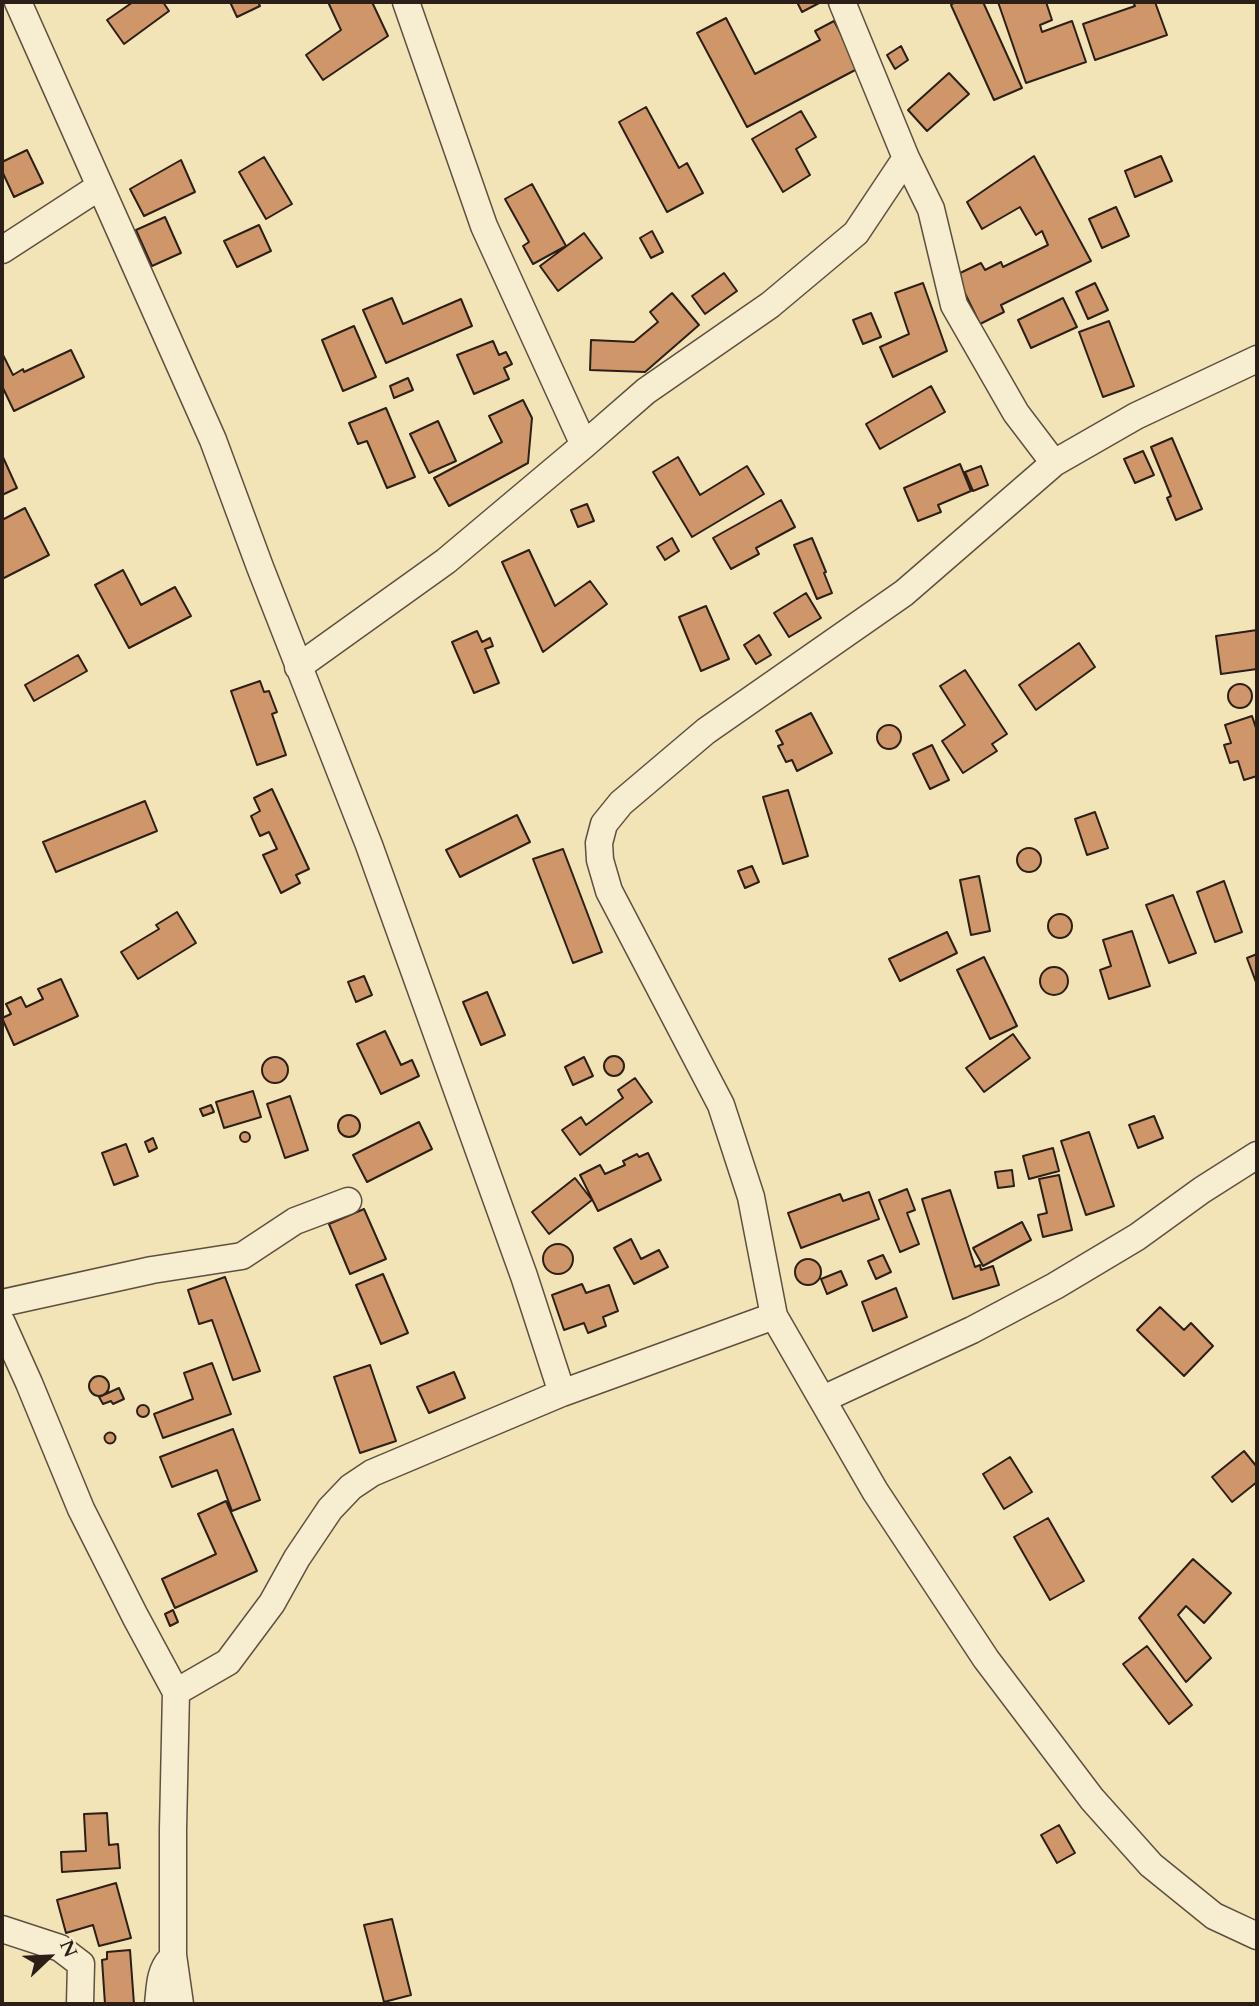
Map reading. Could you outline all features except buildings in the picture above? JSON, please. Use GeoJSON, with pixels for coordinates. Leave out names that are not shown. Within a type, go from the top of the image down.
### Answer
{"type":"FeatureCollection","features":[{"type":"Feature","properties":{"kind":"street"},"geometry":{"type":"LineString","coordinates":[[18,2],[213,440],[298,667],[369,845],[524,1276],[562,1393]]}},
{"type":"Feature","properties":{"kind":"street"},"geometry":{"type":"LineString","coordinates":[[406,2],[484,226],[584,445]]}},
{"type":"Feature","properties":{"kind":"street"},"geometry":{"type":"LineString","coordinates":[[842,2],[906,158],[931,209],[954,305],[1016,413],[1054,463]]}},
{"type":"Feature","properties":{"kind":"street"},"geometry":{"type":"LineString","coordinates":[[298,667],[446,561],[646,391],[770,305],[856,233],[906,158]]}},
{"type":"Feature","properties":{"kind":"street"},"geometry":{"type":"LineString","coordinates":[[2,250],[99,187]]}},
{"type":"Feature","properties":{"kind":"street"},"geometry":{"type":"LineString","coordinates":[[1257,359],[1136,416],[1054,463],[904,593],[706,731],[621,803],[604,824],[599,843],[600,860],[609,891],[721,1105],[751,1197],[774,1316],[876,1491],[986,1660],[1092,1799],[1151,1865],[1214,1916],[1257,1936]]}},
{"type":"Feature","properties":{"kind":"street"},"geometry":{"type":"LineString","coordinates":[[823,1399],[972,1330],[1055,1286],[1137,1237],[1202,1190],[1257,1155]]}},
{"type":"Feature","properties":{"kind":"street"},"geometry":{"type":"LineString","coordinates":[[2,1303],[152,1270],[242,1256],[295,1222],[348,1201]]}},
{"type":"Feature","properties":{"kind":"street"},"geometry":{"type":"LineString","coordinates":[[176,1692],[228,1662],[271,1603],[330,1508],[351,1487],[372,1472],[562,1393],[774,1316]]}},
{"type":"Feature","properties":{"kind":"street"},"geometry":{"type":"LineString","coordinates":[[2,1323],[80,1509],[176,1692],[173,1955],[180,2004]]}},
{"type":"Feature","properties":{"kind":"street"},"geometry":{"type":"LineString","coordinates":[[2,1929],[60,1948],[80,1964],[80,2004]]}},
{"type":"Feature","properties":{"kind":"street"},"geometry":{"type":"LineString","coordinates":[[158,2004],[165,1965],[173,1955]]}}]}
